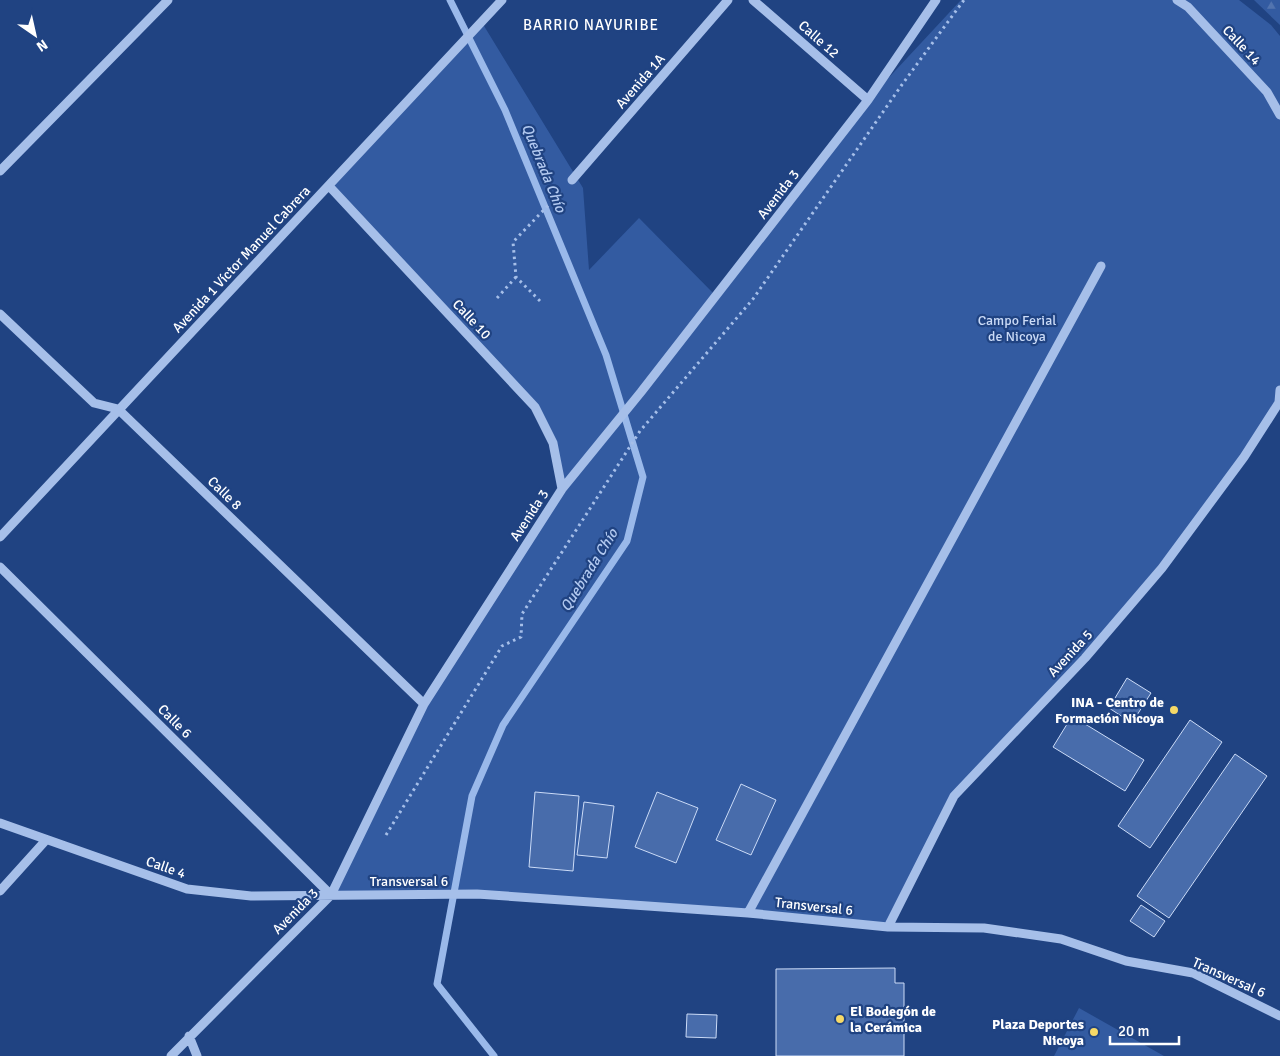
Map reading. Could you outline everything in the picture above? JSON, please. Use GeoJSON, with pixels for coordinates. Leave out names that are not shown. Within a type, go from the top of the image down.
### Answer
{"type":"FeatureCollection","features":[{"type":"Feature","properties":{"kind":"street"},"geometry":{"type":"LineString","coordinates":[[0,172],[168,0]]}},
{"type":"Feature","properties":{"kind":"street","name":"Avenida 1 Víctor Manuel Cabrera"},"geometry":{"type":"LineString","coordinates":[[0,537],[502,0]]}},
{"type":"Feature","properties":{"kind":"street","name":"Avenida 1A"},"geometry":{"type":"LineString","coordinates":[[572,180],[728,0]]}},
{"type":"Feature","properties":{"kind":"street","name":"Calle 12"},"geometry":{"type":"LineString","coordinates":[[753,0],[868,100]]}},
{"type":"Feature","properties":{"kind":"street","name":"Avenida 3"},"geometry":{"type":"LineString","coordinates":[[171,1056],[331,895],[424,704],[562,489],[641,392],[868,100],[936,0]]}},
{"type":"Feature","properties":{"kind":"street","name":"Calle 14"},"geometry":{"type":"LineString","coordinates":[[1177,0],[1188,7],[1267,92],[1280,115]]}},
{"type":"Feature","properties":{"kind":"street","name":"Calle 10"},"geometry":{"type":"LineString","coordinates":[[329,186],[535,407],[553,443],[562,489]]}},
{"type":"Feature","properties":{"kind":"street"},"geometry":{"type":"LineString","coordinates":[[748,913],[1101,266]]}},
{"type":"Feature","properties":{"kind":"street"},"geometry":{"type":"LineString","coordinates":[[0,314],[94,404],[118,409]]}},
{"type":"Feature","properties":{"kind":"street"},"geometry":{"type":"LineString","coordinates":[[1279,402],[1280,390]]}},
{"type":"Feature","properties":{"kind":"street","name":"Avenida 5"},"geometry":{"type":"LineString","coordinates":[[888,927],[954,796],[1085,658],[1162,568],[1244,457],[1279,402]]}},
{"type":"Feature","properties":{"kind":"street","name":"Calle 8"},"geometry":{"type":"LineString","coordinates":[[118,409],[424,704]]}},
{"type":"Feature","properties":{"kind":"street","name":"Calle 6"},"geometry":{"type":"LineString","coordinates":[[0,567],[331,895]]}},
{"type":"Feature","properties":{"kind":"street","name":"Calle 4"},"geometry":{"type":"LineString","coordinates":[[0,823],[187,889],[251,896],[331,895]]}},
{"type":"Feature","properties":{"kind":"street"},"geometry":{"type":"LineString","coordinates":[[0,891],[46,840]]}},
{"type":"Feature","properties":{"kind":"street","name":"Transversal 6"},"geometry":{"type":"LineString","coordinates":[[331,895],[477,894],[748,913],[888,927],[984,928],[1060,939],[1126,961],[1193,974],[1280,1016]]}},
{"type":"Feature","properties":{"kind":"street"},"geometry":{"type":"LineString","coordinates":[[189,1036],[197,1056]]}},
{"type":"Feature","properties":{"kind":"path"},"geometry":{"type":"LineString","coordinates":[[386,835],[502,646],[521,637],[522,614],[640,431],[753,299],[901,86],[964,0]]}},
{"type":"Feature","properties":{"kind":"path"},"geometry":{"type":"LineString","coordinates":[[540,301],[516,277],[512,242],[572,180]]}},
{"type":"Feature","properties":{"kind":"path"},"geometry":{"type":"LineString","coordinates":[[496,298],[516,277]]}},
{"type":"Feature","properties":{"kind":"green space","name":"Campo Ferial de Nicoya"},"geometry":{"type":"Polygon","coordinates":[[[961,0],[1239,0],[1271,25],[1280,36],[1280,400],[1244,457],[1085,658],[954,796],[888,927],[567,901],[331,895],[424,704],[562,489],[553,443],[535,407],[329,186],[481,21],[583,188],[589,270],[639,218],[716,296],[868,100],[961,0]]]}},
{"type":"Feature","properties":{"kind":"green space"},"geometry":{"type":"Polygon","coordinates":[[[1254,0],[1280,0],[1280,25],[1254,0]]]}},
{"type":"Feature","properties":{"kind":"green space","name":"Plaza Deportes Nicoya"},"geometry":{"type":"Polygon","coordinates":[[[1079,1008],[1164,1056],[1054,1056],[1079,1008]]]}},
{"type":"Feature","properties":{"kind":"building"},"geometry":{"type":"Polygon","coordinates":[[[1127,678],[1151,693],[1132,723],[1109,708],[1127,678]]]}},
{"type":"Feature","properties":{"kind":"building"},"geometry":{"type":"Polygon","coordinates":[[[1072,716],[1144,760],[1125,791],[1053,747],[1072,716]]]}},
{"type":"Feature","properties":{"kind":"building"},"geometry":{"type":"Polygon","coordinates":[[[1190,720],[1222,742],[1150,848],[1118,826],[1190,720]]]}},
{"type":"Feature","properties":{"kind":"building"},"geometry":{"type":"Polygon","coordinates":[[[1235,754],[1267,776],[1169,918],[1137,896],[1235,754]]]}},
{"type":"Feature","properties":{"kind":"building"},"geometry":{"type":"Polygon","coordinates":[[[741,784],[776,800],[751,855],[716,840],[741,784]]]}},
{"type":"Feature","properties":{"kind":"building"},"geometry":{"type":"Polygon","coordinates":[[[535,792],[579,796],[573,871],[529,867],[535,792]]]}},
{"type":"Feature","properties":{"kind":"building"},"geometry":{"type":"Polygon","coordinates":[[[657,792],[698,808],[676,863],[635,847],[657,792]]]}},
{"type":"Feature","properties":{"kind":"building"},"geometry":{"type":"Polygon","coordinates":[[[584,802],[614,806],[607,858],[577,855],[584,802]]]}},
{"type":"Feature","properties":{"kind":"building"},"geometry":{"type":"Polygon","coordinates":[[[1141,905],[1165,921],[1154,937],[1130,921],[1141,905]]]}},
{"type":"Feature","properties":{"kind":"building","name":"El Bodegón de la Cerámica"},"geometry":{"type":"Polygon","coordinates":[[[895,968],[895,983],[904,983],[904,1056],[776,1056],[776,969],[895,968]]]}},
{"type":"Feature","properties":{"kind":"building"},"geometry":{"type":"Polygon","coordinates":[[[687,1014],[717,1015],[716,1038],[686,1037],[687,1014]]]}},
{"type":"Feature","properties":{"kind":"waterway","name":"Quebrada Chío"},"geometry":{"type":"LineString","coordinates":[[450,0],[505,110],[606,355],[643,477],[627,541],[503,725],[472,796],[437,984],[494,1056]]}},
{"type":"Feature","properties":{"kind":"place","name":"INA - Centro de Formación Nicoya"},"geometry":{"type":"Point","coordinates":[1174,710]}},
{"type":"Feature","properties":{"kind":"place","name":"El Bodegón de la Cerámica"},"geometry":{"type":"Point","coordinates":[840,1019]}},
{"type":"Feature","properties":{"kind":"place","name":"Plaza Deportes Nicoya"},"geometry":{"type":"Point","coordinates":[1094,1032]}},
{"type":"Feature","properties":{"kind":"district","name":"BARRIO NAYURIBE"},"geometry":{"type":"Point","coordinates":[591,25]}}]}
